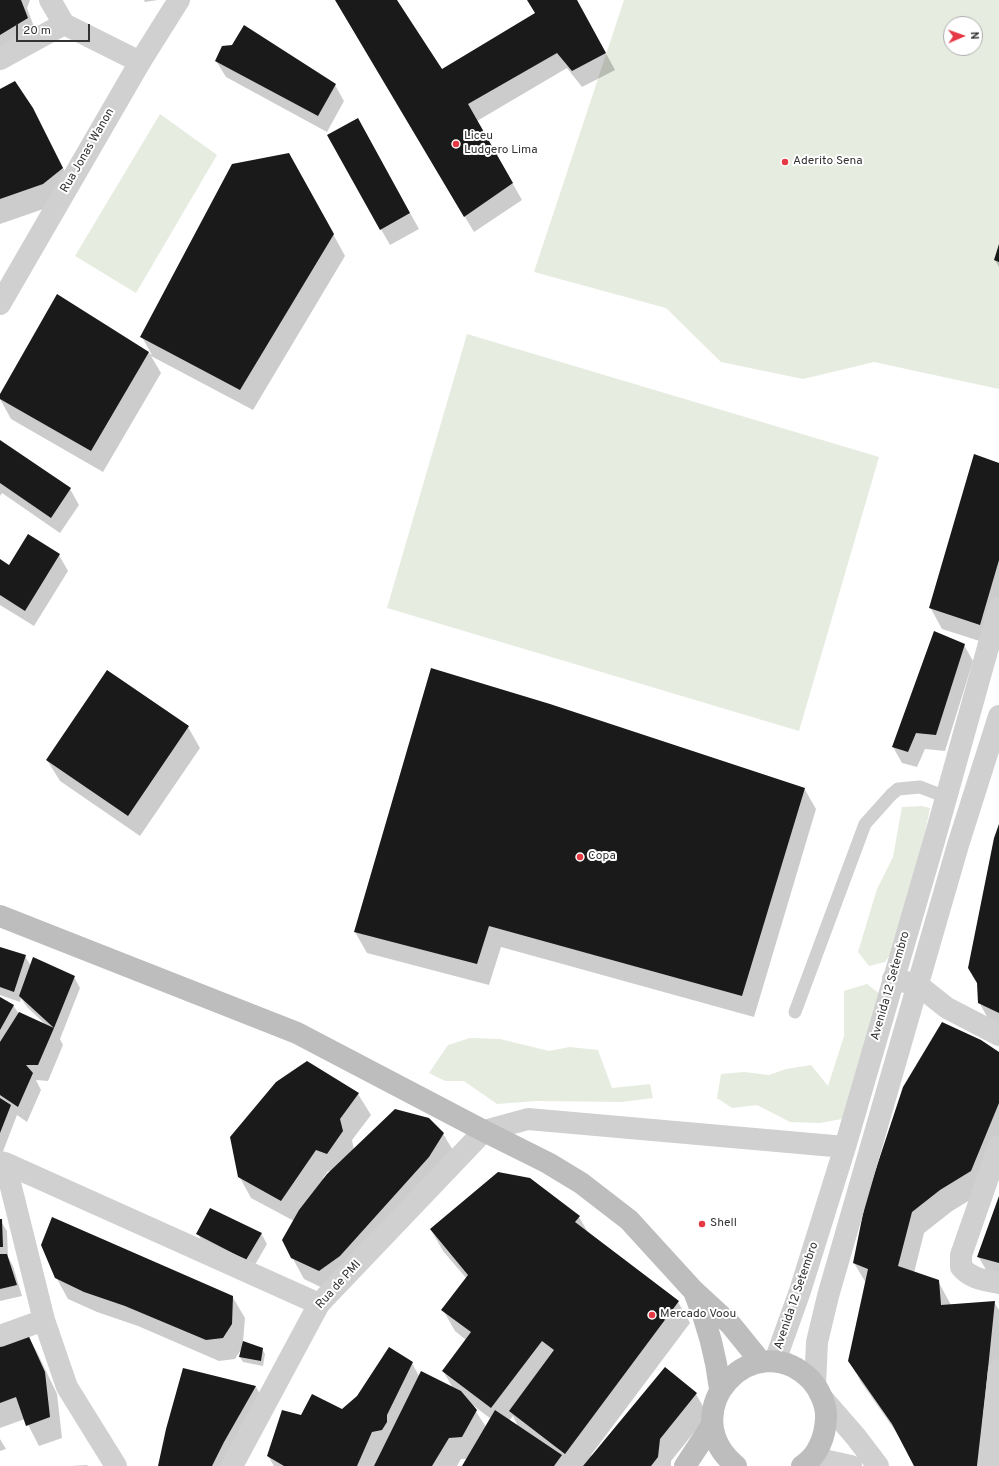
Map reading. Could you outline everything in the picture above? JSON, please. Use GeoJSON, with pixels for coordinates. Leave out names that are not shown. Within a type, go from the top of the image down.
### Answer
{"type":"FeatureCollection","features":[{"type":"Feature","properties":{"kind":"main road"},"geometry":{"type":"LineString","coordinates":[[0,916],[297,1033],[484,1131],[548,1162],[581,1183],[629,1220],[692,1289],[732,1325],[768,1362]]}},
{"type":"Feature","properties":{"kind":"main road"},"geometry":{"type":"LineString","coordinates":[[692,1289],[704,1316],[712,1340],[720,1389]]}},
{"type":"Feature","properties":{"kind":"main road"},"geometry":{"type":"LineString","coordinates":[[727,1464],[717,1443],[712,1425],[713,1406],[720,1389],[731,1376],[740,1370],[768,1362],[790,1365],[804,1373],[819,1392],[826,1417],[824,1434],[817,1450],[803,1465]]}},
{"type":"Feature","properties":{"kind":"main road"},"geometry":{"type":"LineString","coordinates":[[685,1466],[712,1425]]}},
{"type":"Feature","properties":{"kind":"street"},"geometry":{"type":"LineString","coordinates":[[50,0],[64,24],[140,62]]}},
{"type":"Feature","properties":{"kind":"street","name":"Rua Jonas Wanon"},"geometry":{"type":"LineString","coordinates":[[0,304],[140,62],[179,0]]}},
{"type":"Feature","properties":{"kind":"street"},"geometry":{"type":"LineString","coordinates":[[0,58],[64,24]]}},
{"type":"Feature","properties":{"kind":"street","name":"Avenida 12 Setembro"},"geometry":{"type":"LineString","coordinates":[[768,1362],[800,1292],[845,1147],[999,608]]}},
{"type":"Feature","properties":{"kind":"street"},"geometry":{"type":"LineString","coordinates":[[878,1466],[819,1392],[816,1349],[821,1322],[960,838],[999,716]]}},
{"type":"Feature","properties":{"kind":"street"},"geometry":{"type":"LineString","coordinates":[[893,979],[918,985],[947,1008],[999,1035]]}},
{"type":"Feature","properties":{"kind":"street"},"geometry":{"type":"LineString","coordinates":[[484,1131],[528,1119],[845,1147],[872,1146]]}},
{"type":"Feature","properties":{"kind":"street","name":"Rua de PMI"},"geometry":{"type":"LineString","coordinates":[[232,1466],[320,1304],[484,1131]]}},
{"type":"Feature","properties":{"kind":"street"},"geometry":{"type":"LineString","coordinates":[[999,1146],[961,1256],[961,1267],[967,1274],[973,1277],[999,1283]]}},
{"type":"Feature","properties":{"kind":"street"},"geometry":{"type":"LineString","coordinates":[[2,1163],[320,1304]]}},
{"type":"Feature","properties":{"kind":"street"},"geometry":{"type":"LineString","coordinates":[[2,1163],[44,1320],[67,1387],[116,1466]]}},
{"type":"Feature","properties":{"kind":"street"},"geometry":{"type":"LineString","coordinates":[[0,1336],[44,1320]]}},
{"type":"Feature","properties":{"kind":"street"},"geometry":{"type":"LineString","coordinates":[[988,1466],[999,1370]]}},
{"type":"Feature","properties":{"kind":"street"},"geometry":{"type":"LineString","coordinates":[[803,1465],[828,1462],[851,1466]]}},
{"type":"Feature","properties":{"kind":"lane"},"geometry":{"type":"LineString","coordinates":[[795,1012],[865,824],[890,795],[898,790],[920,787],[946,797]]}},
{"type":"Feature","properties":{"kind":"shaded area","name":"Aderito Sena"},"geometry":{"type":"Polygon","coordinates":[[[624,0],[999,0],[999,389],[874,362],[803,379],[721,362],[666,308],[534,272],[624,0]]]}},
{"type":"Feature","properties":{"kind":"shaded area"},"geometry":{"type":"Polygon","coordinates":[[[160,114],[217,155],[136,293],[75,256],[160,114]]]}},
{"type":"Feature","properties":{"kind":"shaded area"},"geometry":{"type":"Polygon","coordinates":[[[467,334],[879,457],[799,731],[387,608],[467,334]]]}},
{"type":"Feature","properties":{"kind":"shaded area"},"geometry":{"type":"Polygon","coordinates":[[[922,806],[930,808],[900,940],[885,962],[869,966],[858,952],[877,889],[893,857],[902,807],[922,806]]]}},
{"type":"Feature","properties":{"kind":"shaded area"},"geometry":{"type":"Polygon","coordinates":[[[867,984],[881,995],[842,1119],[820,1123],[790,1122],[757,1105],[732,1108],[717,1098],[721,1074],[744,1072],[769,1075],[786,1069],[811,1065],[828,1086],[844,1036],[844,991],[867,984]]]}},
{"type":"Feature","properties":{"kind":"shaded area"},"geometry":{"type":"Polygon","coordinates":[[[470,1038],[500,1039],[549,1051],[570,1047],[598,1050],[612,1088],[650,1084],[653,1098],[622,1102],[536,1101],[497,1104],[464,1081],[445,1081],[429,1073],[448,1045],[470,1038]]]}},
{"type":"Feature","properties":{"kind":"building"},"geometry":{"type":"Polygon","coordinates":[[[0,0],[21,0],[28,18],[0,35],[0,0]]]}},
{"type":"Feature","properties":{"kind":"building","name":"Liceu Ludgero Lima"},"geometry":{"type":"Polygon","coordinates":[[[335,0],[397,0],[442,69],[535,13],[527,0],[577,0],[606,53],[572,71],[557,53],[468,104],[513,183],[464,217],[335,0]]]}},
{"type":"Feature","properties":{"kind":"building"},"geometry":{"type":"Polygon","coordinates":[[[244,25],[336,84],[318,116],[215,61],[222,46],[232,45],[244,25]]]}},
{"type":"Feature","properties":{"kind":"building"},"geometry":{"type":"Polygon","coordinates":[[[15,81],[33,108],[63,168],[43,184],[0,199],[0,89],[15,81]]]}},
{"type":"Feature","properties":{"kind":"building"},"geometry":{"type":"Polygon","coordinates":[[[358,118],[410,213],[380,230],[327,135],[358,118]]]}},
{"type":"Feature","properties":{"kind":"building"},"geometry":{"type":"Polygon","coordinates":[[[289,153],[334,234],[240,390],[140,337],[232,164],[289,153]]]}},
{"type":"Feature","properties":{"kind":"building"},"geometry":{"type":"Polygon","coordinates":[[[999,244],[999,262],[994,260],[999,244]]]}},
{"type":"Feature","properties":{"kind":"building"},"geometry":{"type":"Polygon","coordinates":[[[57,294],[149,352],[91,451],[0,399],[0,394],[57,294]]]}},
{"type":"Feature","properties":{"kind":"building"},"geometry":{"type":"Polygon","coordinates":[[[0,440],[71,488],[51,518],[0,483],[0,440]]]}},
{"type":"Feature","properties":{"kind":"building"},"geometry":{"type":"Polygon","coordinates":[[[974,454],[999,463],[999,560],[980,625],[929,608],[974,454]]]}},
{"type":"Feature","properties":{"kind":"building"},"geometry":{"type":"Polygon","coordinates":[[[28,534],[60,554],[25,611],[0,595],[0,559],[9,565],[28,534]]]}},
{"type":"Feature","properties":{"kind":"building"},"geometry":{"type":"Polygon","coordinates":[[[934,631],[965,644],[936,735],[916,733],[908,752],[892,747],[934,631]]]}},
{"type":"Feature","properties":{"kind":"building","name":"Copa"},"geometry":{"type":"Polygon","coordinates":[[[431,668],[550,704],[805,788],[742,996],[489,926],[477,964],[354,932],[431,668]]]}},
{"type":"Feature","properties":{"kind":"building"},"geometry":{"type":"Polygon","coordinates":[[[107,670],[189,726],[128,816],[46,760],[107,670]]]}},
{"type":"Feature","properties":{"kind":"building"},"geometry":{"type":"Polygon","coordinates":[[[999,824],[999,1013],[978,1003],[977,983],[968,968],[994,838],[999,824]]]}},
{"type":"Feature","properties":{"kind":"building"},"geometry":{"type":"Polygon","coordinates":[[[0,947],[26,955],[14,992],[0,987],[0,947]]]}},
{"type":"Feature","properties":{"kind":"building"},"geometry":{"type":"Polygon","coordinates":[[[33,957],[75,976],[54,1028],[19,996],[33,957]]]}},
{"type":"Feature","properties":{"kind":"building"},"geometry":{"type":"Polygon","coordinates":[[[0,997],[14,1005],[0,1030],[0,997]]]}},
{"type":"Feature","properties":{"kind":"building"},"geometry":{"type":"Polygon","coordinates":[[[19,1012],[54,1028],[38,1065],[26,1065],[33,1073],[18,1107],[0,1095],[0,1042],[19,1012]]]}},
{"type":"Feature","properties":{"kind":"building"},"geometry":{"type":"Polygon","coordinates":[[[942,1022],[981,1040],[999,1052],[999,1103],[971,1171],[940,1190],[912,1212],[898,1266],[939,1280],[941,1305],[995,1301],[978,1466],[914,1466],[892,1424],[848,1361],[868,1269],[853,1263],[866,1199],[903,1087],[942,1022]]]}},
{"type":"Feature","properties":{"kind":"building"},"geometry":{"type":"Polygon","coordinates":[[[307,1061],[359,1093],[340,1119],[343,1131],[327,1154],[316,1150],[281,1201],[238,1177],[230,1137],[276,1082],[307,1061]]]}},
{"type":"Feature","properties":{"kind":"building"},"geometry":{"type":"Polygon","coordinates":[[[0,1098],[11,1105],[0,1133],[0,1098]]]}},
{"type":"Feature","properties":{"kind":"building"},"geometry":{"type":"Polygon","coordinates":[[[395,1109],[429,1118],[444,1133],[429,1157],[340,1256],[319,1271],[291,1258],[282,1240],[299,1210],[327,1174],[395,1109]]]}},
{"type":"Feature","properties":{"kind":"building"},"geometry":{"type":"Polygon","coordinates":[[[498,1172],[530,1178],[580,1216],[575,1222],[679,1301],[565,1454],[509,1411],[554,1350],[542,1341],[491,1408],[442,1371],[471,1332],[441,1310],[468,1275],[430,1229],[498,1172]]]}},
{"type":"Feature","properties":{"kind":"building"},"geometry":{"type":"Polygon","coordinates":[[[999,1196],[999,1263],[977,1257],[999,1196]]]}},
{"type":"Feature","properties":{"kind":"building"},"geometry":{"type":"Polygon","coordinates":[[[210,1208],[262,1233],[246,1260],[196,1234],[210,1208]]]}},
{"type":"Feature","properties":{"kind":"building"},"geometry":{"type":"Polygon","coordinates":[[[52,1217],[233,1296],[232,1324],[223,1338],[206,1340],[125,1306],[84,1292],[55,1278],[41,1245],[52,1217]]]}},
{"type":"Feature","properties":{"kind":"building"},"geometry":{"type":"Polygon","coordinates":[[[0,1219],[2,1219],[3,1247],[0,1247],[0,1219]]]}},
{"type":"Feature","properties":{"kind":"building"},"geometry":{"type":"Polygon","coordinates":[[[0,1254],[7,1254],[17,1285],[0,1289],[0,1254]]]}},
{"type":"Feature","properties":{"kind":"building"},"geometry":{"type":"Polygon","coordinates":[[[26,1330],[45,1372],[50,1417],[26,1426],[16,1397],[0,1403],[0,1340],[26,1330]]]}},
{"type":"Feature","properties":{"kind":"building"},"geometry":{"type":"Polygon","coordinates":[[[243,1341],[263,1348],[261,1361],[239,1357],[243,1341]]]}},
{"type":"Feature","properties":{"kind":"building"},"geometry":{"type":"Polygon","coordinates":[[[389,1347],[413,1362],[387,1415],[387,1422],[382,1430],[372,1432],[357,1466],[284,1466],[267,1456],[282,1410],[301,1415],[312,1394],[342,1409],[357,1396],[389,1347]]]}},
{"type":"Feature","properties":{"kind":"building"},"geometry":{"type":"Polygon","coordinates":[[[665,1367],[697,1393],[660,1439],[658,1457],[651,1466],[583,1466],[665,1367]]]}},
{"type":"Feature","properties":{"kind":"building"},"geometry":{"type":"Polygon","coordinates":[[[183,1368],[256,1386],[212,1466],[158,1466],[166,1429],[183,1368]]]}},
{"type":"Feature","properties":{"kind":"building"},"geometry":{"type":"Polygon","coordinates":[[[421,1371],[461,1391],[477,1410],[462,1437],[449,1438],[432,1466],[374,1466],[421,1371]]]}},
{"type":"Feature","properties":{"kind":"building"},"geometry":{"type":"Polygon","coordinates":[[[495,1410],[562,1455],[554,1466],[462,1466],[495,1410]]]}},
{"type":"Feature","properties":{"kind":"place","name":"Liceu Ludgero Lima"},"geometry":{"type":"Point","coordinates":[456,144]}},
{"type":"Feature","properties":{"kind":"place","name":"Aderito Sena"},"geometry":{"type":"Point","coordinates":[785,162]}},
{"type":"Feature","properties":{"kind":"place","name":"Copa"},"geometry":{"type":"Point","coordinates":[580,857]}},
{"type":"Feature","properties":{"kind":"place","name":"Shell"},"geometry":{"type":"Point","coordinates":[702,1224]}},
{"type":"Feature","properties":{"kind":"place","name":"Mercado Voou"},"geometry":{"type":"Point","coordinates":[652,1315]}}]}
